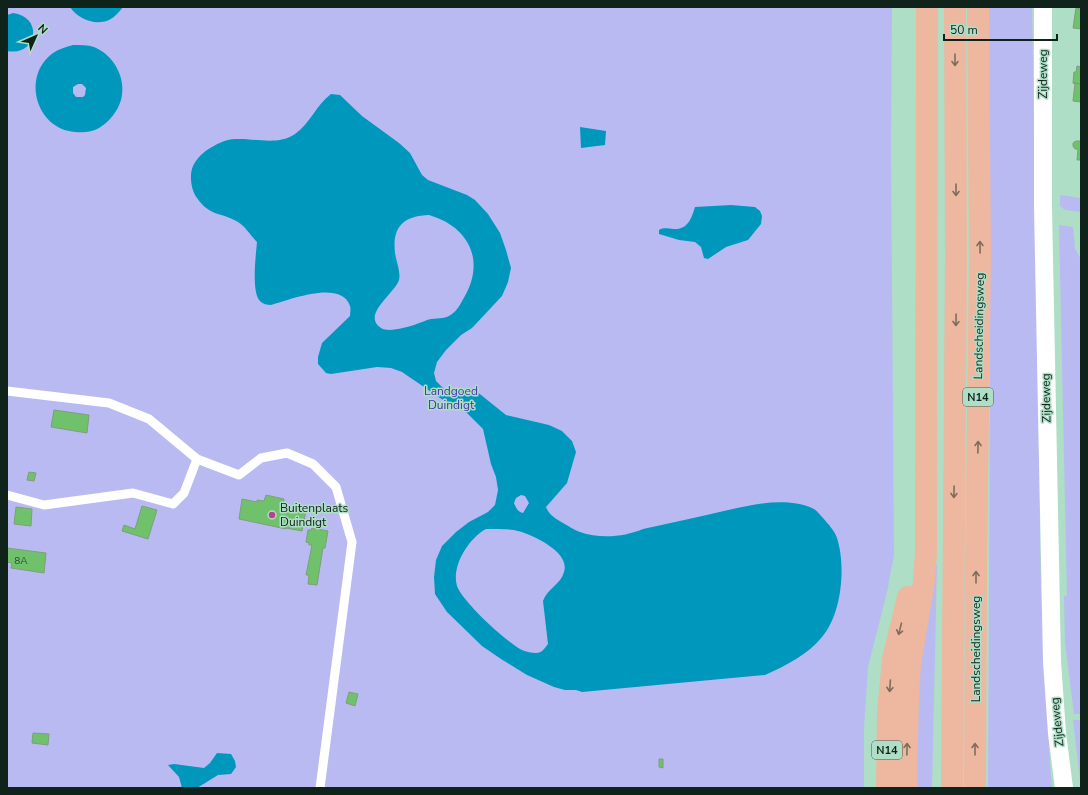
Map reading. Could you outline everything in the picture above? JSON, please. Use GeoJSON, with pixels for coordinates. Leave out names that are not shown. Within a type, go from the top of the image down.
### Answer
{"type":"FeatureCollection","features":[{"type":"Feature","properties":{"kind":"main road","name":"N14"},"geometry":{"type":"LineString","coordinates":[[906,788],[910,664],[924,582],[926,552],[927,7]]}},
{"type":"Feature","properties":{"kind":"main road","name":"Landscheidingsweg"},"geometry":{"type":"LineString","coordinates":[[952,788],[956,263],[955,7]]}},
{"type":"Feature","properties":{"kind":"main road","name":"Landscheidingsweg"},"geometry":{"type":"LineString","coordinates":[[975,788],[980,256],[978,7]]}},
{"type":"Feature","properties":{"kind":"main road","name":"N14"},"geometry":{"type":"LineString","coordinates":[[887,788],[888,712],[892,659],[920,551],[926,508]]}},
{"type":"Feature","properties":{"kind":"street","name":"Zijdeweg"},"geometry":{"type":"LineString","coordinates":[[1043,7],[1043,208],[1052,662],[1057,733],[1064,788]]}},
{"type":"Feature","properties":{"kind":"lane"},"geometry":{"type":"LineString","coordinates":[[7,391],[109,403],[149,419],[197,459],[238,475],[260,458],[287,453],[313,464],[336,487],[352,542],[320,788]]}},
{"type":"Feature","properties":{"kind":"lane"},"geometry":{"type":"LineString","coordinates":[[7,495],[44,505],[132,493],[173,504],[184,493],[197,459]]}},
{"type":"Feature","properties":{"kind":"green space","name":"Landgoed Duindigt"},"geometry":{"type":"Polygon","coordinates":[[[7,7],[892,7],[891,151],[894,556],[888,588],[868,667],[864,728],[864,788],[7,788],[7,7]]]}},
{"type":"Feature","properties":{"kind":"green space"},"geometry":{"type":"Polygon","coordinates":[[[987,7],[1032,7],[1041,591],[1052,788],[988,788],[990,377],[987,7]]]}},
{"type":"Feature","properties":{"kind":"green space"},"geometry":{"type":"Polygon","coordinates":[[[1060,195],[1081,198],[1081,212],[1065,210],[1060,206],[1060,195]]]}},
{"type":"Feature","properties":{"kind":"green space"},"geometry":{"type":"Polygon","coordinates":[[[1059,225],[1073,227],[1075,249],[1081,259],[1081,714],[1074,714],[1065,643],[1064,596],[1067,596],[1059,225]]]}},
{"type":"Feature","properties":{"kind":"green space"},"geometry":{"type":"Polygon","coordinates":[[[933,564],[937,565],[932,788],[914,788],[915,711],[933,564]]]}},
{"type":"Feature","properties":{"kind":"green space"},"geometry":{"type":"Polygon","coordinates":[[[1073,720],[1081,720],[1081,788],[1073,720]]]}},
{"type":"Feature","properties":{"kind":"shaded area"},"geometry":{"type":"Polygon","coordinates":[[[70,7],[123,7],[109,20],[104,22],[93,22],[82,18],[70,7]]]}},
{"type":"Feature","properties":{"kind":"shaded area"},"geometry":{"type":"Polygon","coordinates":[[[13,13],[23,16],[29,21],[33,28],[33,36],[30,43],[25,48],[17,51],[7,51],[7,15],[13,13]]]}},
{"type":"Feature","properties":{"kind":"shaded area"},"geometry":{"type":"Polygon","coordinates":[[[73,45],[94,47],[108,56],[117,69],[122,84],[121,100],[113,116],[99,128],[91,131],[75,132],[62,129],[51,122],[42,112],[37,100],[37,75],[43,63],[53,53],[73,45]],[[78,84],[73,87],[73,93],[76,97],[83,97],[85,95],[86,88],[82,84],[78,84]]]}},
{"type":"Feature","properties":{"kind":"shaded area"},"geometry":{"type":"Polygon","coordinates":[[[331,94],[340,95],[362,116],[399,143],[410,153],[422,175],[428,180],[467,195],[475,200],[488,214],[500,233],[511,268],[508,282],[502,296],[472,328],[461,335],[446,350],[437,362],[434,373],[436,381],[444,389],[476,391],[506,415],[549,425],[562,431],[572,441],[576,452],[567,483],[546,507],[551,515],[580,532],[596,536],[612,536],[628,534],[643,529],[736,508],[775,502],[800,504],[814,509],[836,535],[840,549],[841,576],[838,603],[834,616],[822,637],[810,649],[789,663],[765,675],[582,692],[554,687],[527,675],[482,646],[447,612],[435,594],[434,577],[436,560],[442,546],[456,532],[469,522],[488,512],[495,505],[498,490],[483,429],[467,413],[446,402],[402,372],[391,368],[377,367],[331,374],[326,373],[318,364],[318,357],[322,343],[350,316],[350,306],[345,298],[326,292],[302,296],[271,305],[261,302],[257,296],[255,282],[257,242],[241,224],[211,211],[202,204],[195,195],[192,187],[191,174],[193,166],[209,149],[232,139],[274,141],[288,138],[305,125],[326,98],[331,94]],[[429,215],[412,218],[406,221],[401,225],[395,236],[395,253],[399,280],[377,311],[375,317],[376,323],[381,328],[393,330],[414,325],[429,319],[450,316],[460,305],[466,294],[474,268],[473,256],[469,245],[462,235],[453,227],[442,220],[429,215]],[[521,495],[516,498],[514,503],[518,511],[523,513],[529,503],[525,496],[521,495]],[[486,529],[473,539],[463,553],[459,562],[456,578],[457,586],[467,601],[485,621],[506,639],[524,651],[533,653],[540,652],[548,644],[543,601],[560,580],[564,572],[564,564],[561,557],[547,544],[521,532],[514,530],[486,529]]]}},
{"type":"Feature","properties":{"kind":"shaded area"},"geometry":{"type":"Polygon","coordinates":[[[580,127],[606,131],[605,145],[581,148],[580,127]]]}},
{"type":"Feature","properties":{"kind":"shaded area"},"geometry":{"type":"Polygon","coordinates":[[[731,205],[755,207],[760,211],[762,216],[761,224],[748,240],[726,247],[708,259],[704,258],[701,247],[695,242],[679,240],[659,234],[659,230],[661,229],[679,229],[686,225],[691,219],[695,207],[731,205]]]}},
{"type":"Feature","properties":{"kind":"shaded area"},"geometry":{"type":"Polygon","coordinates":[[[217,753],[231,754],[235,761],[236,767],[231,774],[218,775],[197,788],[182,788],[179,777],[168,765],[174,764],[204,768],[210,763],[217,753]]]}},
{"type":"Feature","properties":{"kind":"building"},"geometry":{"type":"Polygon","coordinates":[[[1076,8],[1081,9],[1081,29],[1073,28],[1076,8]]]}},
{"type":"Feature","properties":{"kind":"building"},"geometry":{"type":"Polygon","coordinates":[[[1077,66],[1081,67],[1081,84],[1073,83],[1074,72],[1076,72],[1077,66]]]}},
{"type":"Feature","properties":{"kind":"building"},"geometry":{"type":"Polygon","coordinates":[[[1075,83],[1081,84],[1081,102],[1073,101],[1075,83]]]}},
{"type":"Feature","properties":{"kind":"building"},"geometry":{"type":"Polygon","coordinates":[[[1076,141],[1081,141],[1081,160],[1077,160],[1078,149],[1075,149],[1073,146],[1073,143],[1076,141]]]}},
{"type":"Feature","properties":{"kind":"building"},"geometry":{"type":"Polygon","coordinates":[[[54,410],[89,415],[87,433],[51,427],[54,410]]]}},
{"type":"Feature","properties":{"kind":"building"},"geometry":{"type":"Polygon","coordinates":[[[29,472],[36,473],[34,481],[27,480],[29,472]]]}},
{"type":"Feature","properties":{"kind":"building","name":"Buitenplaats Duindigt"},"geometry":{"type":"Polygon","coordinates":[[[266,495],[284,499],[283,505],[291,506],[290,508],[306,510],[302,531],[239,519],[242,499],[257,502],[257,500],[264,501],[266,495]]]}},
{"type":"Feature","properties":{"kind":"building"},"geometry":{"type":"Polygon","coordinates":[[[142,506],[157,510],[148,539],[122,531],[124,525],[135,529],[142,506]]]}},
{"type":"Feature","properties":{"kind":"building"},"geometry":{"type":"Polygon","coordinates":[[[16,507],[32,509],[31,526],[14,524],[16,507]]]}},
{"type":"Feature","properties":{"kind":"building"},"geometry":{"type":"Polygon","coordinates":[[[312,528],[328,531],[325,548],[323,548],[317,585],[308,584],[309,575],[306,575],[312,545],[309,545],[309,543],[306,542],[308,530],[311,530],[312,528]]]}},
{"type":"Feature","properties":{"kind":"building"},"geometry":{"type":"Polygon","coordinates":[[[7,548],[46,553],[44,573],[11,568],[12,563],[7,562],[7,548]]]}},
{"type":"Feature","properties":{"kind":"building"},"geometry":{"type":"Polygon","coordinates":[[[349,692],[358,694],[355,706],[346,703],[349,692]]]}},
{"type":"Feature","properties":{"kind":"building"},"geometry":{"type":"Polygon","coordinates":[[[33,733],[49,734],[48,745],[32,743],[33,733]]]}},
{"type":"Feature","properties":{"kind":"building"},"geometry":{"type":"Polygon","coordinates":[[[659,759],[663,759],[663,768],[659,767],[659,759]]]}},
{"type":"Feature","properties":{"kind":"place","name":"Buitenplaats Duindigt"},"geometry":{"type":"Point","coordinates":[272,515]}}]}
